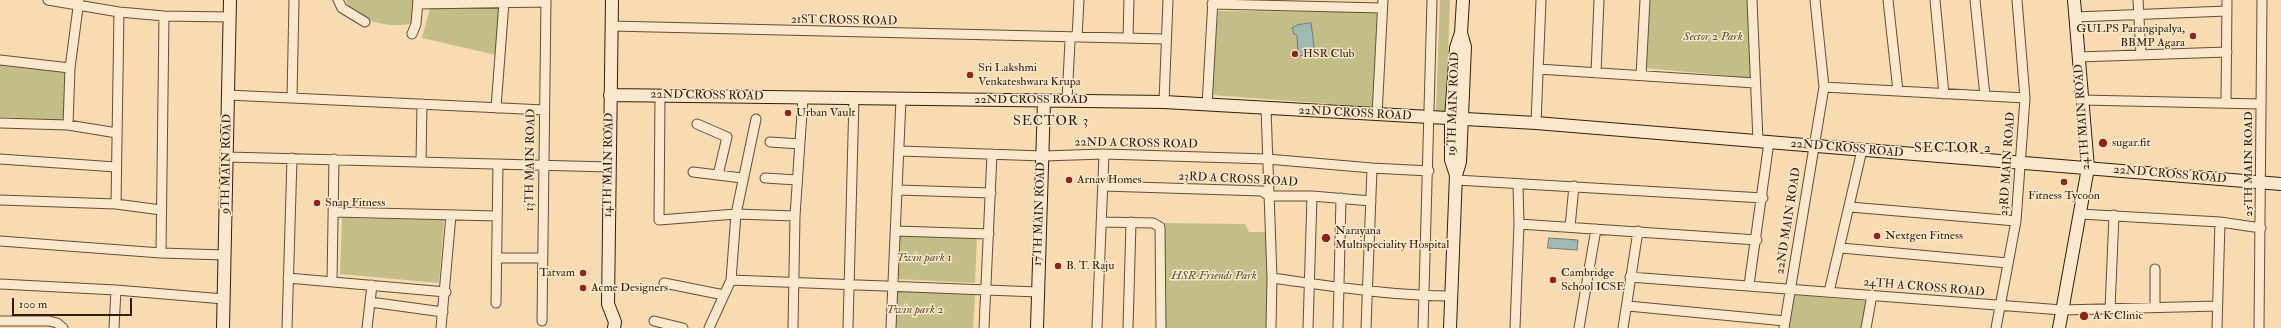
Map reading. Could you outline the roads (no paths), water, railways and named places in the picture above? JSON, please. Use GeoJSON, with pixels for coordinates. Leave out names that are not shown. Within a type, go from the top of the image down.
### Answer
{"type":"FeatureCollection","features":[{"type":"Feature","properties":{"kind":"street"},"geometry":{"type":"LineString","coordinates":[[48,0],[79,2],[119,12],[164,16],[230,17]]}},
{"type":"Feature","properties":{"kind":"street","name":"9TH MAIN ROAD"},"geometry":{"type":"LineString","coordinates":[[223,328],[230,0]]}},
{"type":"Feature","properties":{"kind":"street"},"geometry":{"type":"LineString","coordinates":[[292,98],[294,0]]}},
{"type":"Feature","properties":{"kind":"street"},"geometry":{"type":"LineString","coordinates":[[338,0],[342,8],[365,22]]}},
{"type":"Feature","properties":{"kind":"street","name":"14TH MAIN ROAD"},"geometry":{"type":"LineString","coordinates":[[612,0],[608,304],[615,322],[614,328]]}},
{"type":"Feature","properties":{"kind":"street"},"geometry":{"type":"LineString","coordinates":[[1067,100],[1073,39],[1079,0]]}},
{"type":"Feature","properties":{"kind":"street"},"geometry":{"type":"LineString","coordinates":[[1128,38],[1129,0]]}},
{"type":"Feature","properties":{"kind":"street"},"geometry":{"type":"LineString","coordinates":[[1164,102],[1168,0]]}},
{"type":"Feature","properties":{"kind":"street"},"geometry":{"type":"LineString","coordinates":[[1423,328],[1429,171],[1432,0]]}},
{"type":"Feature","properties":{"kind":"street","name":"19TH MAIN ROAD"},"geometry":{"type":"LineString","coordinates":[[1450,328],[1456,178],[1451,160],[1456,119],[1456,48],[1461,33],[1463,0]]}},
{"type":"Feature","properties":{"kind":"street"},"geometry":{"type":"LineString","coordinates":[[1536,124],[1541,0]]}},
{"type":"Feature","properties":{"kind":"street"},"geometry":{"type":"LineString","coordinates":[[1596,73],[1599,0]]}},
{"type":"Feature","properties":{"kind":"street"},"geometry":{"type":"LineString","coordinates":[[1641,76],[1645,0]]}},
{"type":"Feature","properties":{"kind":"street"},"geometry":{"type":"LineString","coordinates":[[1750,286],[1762,198],[1763,142],[1756,83],[1752,0]]}},
{"type":"Feature","properties":{"kind":"street","name":"22ND MAIN ROAD"},"geometry":{"type":"LineString","coordinates":[[1784,325],[1824,87],[1815,0]]}},
{"type":"Feature","properties":{"kind":"street"},"geometry":{"type":"LineString","coordinates":[[1888,0],[1898,92]]}},
{"type":"Feature","properties":{"kind":"street"},"geometry":{"type":"LineString","coordinates":[[1935,0],[1944,94]]}},
{"type":"Feature","properties":{"kind":"street"},"geometry":{"type":"LineString","coordinates":[[1975,0],[1985,96]]}},
{"type":"Feature","properties":{"kind":"street","name":"23RD MAIN ROAD"},"geometry":{"type":"LineString","coordinates":[[1996,328],[2016,221],[2019,163],[2025,98],[2017,0]]}},
{"type":"Feature","properties":{"kind":"street","name":"24TH MAIN ROAD"},"geometry":{"type":"LineString","coordinates":[[2059,328],[2088,168],[2074,0]]}},
{"type":"Feature","properties":{"kind":"street"},"geometry":{"type":"LineString","coordinates":[[2138,0],[2140,55]]}},
{"type":"Feature","properties":{"kind":"street"},"geometry":{"type":"LineString","coordinates":[[2226,102],[2227,0]]}},
{"type":"Feature","properties":{"kind":"street","name":"25TH MAIN ROAD"},"geometry":{"type":"LineString","coordinates":[[2259,328],[2262,0]]}},
{"type":"Feature","properties":{"kind":"street"},"geometry":{"type":"LineString","coordinates":[[412,34],[416,24],[418,2],[546,1]]}},
{"type":"Feature","properties":{"kind":"street","name":"13TH MAIN ROAD"},"geometry":{"type":"LineString","coordinates":[[542,321],[546,1]]}},
{"type":"Feature","properties":{"kind":"street"},"geometry":{"type":"LineString","coordinates":[[68,125],[70,68],[79,2]]}},
{"type":"Feature","properties":{"kind":"street"},"geometry":{"type":"LineString","coordinates":[[496,108],[504,2]]}},
{"type":"Feature","properties":{"kind":"street"},"geometry":{"type":"LineString","coordinates":[[1208,105],[1212,2],[1382,4],[1378,115]]}},
{"type":"Feature","properties":{"kind":"street"},"geometry":{"type":"LineString","coordinates":[[2075,17],[2227,11]]}},
{"type":"Feature","properties":{"kind":"street"},"geometry":{"type":"LineString","coordinates":[[116,204],[119,12]]}},
{"type":"Feature","properties":{"kind":"street"},"geometry":{"type":"LineString","coordinates":[[161,253],[164,16]]}},
{"type":"Feature","properties":{"kind":"street","name":"21ST CROSS ROAD"},"geometry":{"type":"LineString","coordinates":[[611,26],[1073,39],[1166,39]]}},
{"type":"Feature","properties":{"kind":"street"},"geometry":{"type":"LineString","coordinates":[[2078,57],[2227,52]]}},
{"type":"Feature","properties":{"kind":"street"},"geometry":{"type":"LineString","coordinates":[[0,60],[70,68]]}},
{"type":"Feature","properties":{"kind":"street"},"geometry":{"type":"LineString","coordinates":[[1538,69],[1756,83]]}},
{"type":"Feature","properties":{"kind":"street"},"geometry":{"type":"LineString","coordinates":[[1824,87],[2025,98]]}},
{"type":"Feature","properties":{"kind":"street"},"geometry":{"type":"LineString","coordinates":[[228,95],[544,110]]}},
{"type":"Feature","properties":{"kind":"street","name":"22ND CROSS ROAD"},"geometry":{"type":"LineString","coordinates":[[610,95],[1164,102],[1536,124],[2281,184]]}},
{"type":"Feature","properties":{"kind":"street"},"geometry":{"type":"LineString","coordinates":[[660,96],[659,220],[736,214],[795,216]]}},
{"type":"Feature","properties":{"kind":"street"},"geometry":{"type":"LineString","coordinates":[[793,328],[795,216],[803,98]]}},
{"type":"Feature","properties":{"kind":"street"},"geometry":{"type":"LineString","coordinates":[[848,328],[854,98]]}},
{"type":"Feature","properties":{"kind":"street"},"geometry":{"type":"LineString","coordinates":[[891,328],[900,151],[901,99]]}},
{"type":"Feature","properties":{"kind":"street"},"geometry":{"type":"LineString","coordinates":[[2082,100],[2226,102],[2261,104]]}},
{"type":"Feature","properties":{"kind":"street","name":"17TH MAIN ROAD"},"geometry":{"type":"LineString","coordinates":[[1037,328],[1044,101]]}},
{"type":"Feature","properties":{"kind":"street"},"geometry":{"type":"LineString","coordinates":[[421,162],[422,104]]}},
{"type":"Feature","properties":{"kind":"street"},"geometry":{"type":"LineString","coordinates":[[1266,108],[1272,278],[1271,328]]}},
{"type":"Feature","properties":{"kind":"street"},"geometry":{"type":"LineString","coordinates":[[709,328],[731,280],[736,214],[742,178],[756,119]]}},
{"type":"Feature","properties":{"kind":"street"},"geometry":{"type":"LineString","coordinates":[[0,124],[68,125],[117,133]]}},
{"type":"Feature","properties":{"kind":"street"},"geometry":{"type":"LineString","coordinates":[[697,124],[727,137],[718,175]]}},
{"type":"Feature","properties":{"kind":"street"},"geometry":{"type":"LineString","coordinates":[[770,142],[800,144]]}},
{"type":"Feature","properties":{"kind":"street"},"geometry":{"type":"LineString","coordinates":[[1828,292],[1841,248],[1862,150]]}},
{"type":"Feature","properties":{"kind":"street","name":"22ND A CROSS ROAD"},"geometry":{"type":"LineString","coordinates":[[900,151],[1042,156],[1104,154],[1267,159],[1372,168],[1429,171]]}},
{"type":"Feature","properties":{"kind":"street"},"geometry":{"type":"LineString","coordinates":[[984,328],[992,154]]}},
{"type":"Feature","properties":{"kind":"street"},"geometry":{"type":"LineString","coordinates":[[1097,328],[1104,154]]}},
{"type":"Feature","properties":{"kind":"street"},"geometry":{"type":"LineString","coordinates":[[227,156],[609,167]]}},
{"type":"Feature","properties":{"kind":"street"},"geometry":{"type":"LineString","coordinates":[[289,328],[288,278],[292,158]]}},
{"type":"Feature","properties":{"kind":"street"},"geometry":{"type":"LineString","coordinates":[[0,159],[116,167]]}},
{"type":"Feature","properties":{"kind":"street"},"geometry":{"type":"LineString","coordinates":[[332,281],[334,159]]}},
{"type":"Feature","properties":{"kind":"street"},"geometry":{"type":"LineString","coordinates":[[496,304],[498,164]]}},
{"type":"Feature","properties":{"kind":"street"},"geometry":{"type":"LineString","coordinates":[[1366,328],[1372,168]]}},
{"type":"Feature","properties":{"kind":"street"},"geometry":{"type":"LineString","coordinates":[[693,172],[742,178]]}},
{"type":"Feature","properties":{"kind":"street"},"geometry":{"type":"LineString","coordinates":[[765,178],[797,180]]}},
{"type":"Feature","properties":{"kind":"street"},"geometry":{"type":"LineString","coordinates":[[1456,178],[1518,184],[1574,186],[1762,198]]}},
{"type":"Feature","properties":{"kind":"street"},"geometry":{"type":"LineString","coordinates":[[1515,328],[1519,224],[1518,184]]}},
{"type":"Feature","properties":{"kind":"street","name":"23RD A CROSS ROAD"},"geometry":{"type":"LineString","coordinates":[[1103,186],[1262,191],[1269,196],[1312,196],[1371,201]]}},
{"type":"Feature","properties":{"kind":"street"},"geometry":{"type":"LineString","coordinates":[[1570,227],[1574,186]]}},
{"type":"Feature","properties":{"kind":"street"},"geometry":{"type":"LineString","coordinates":[[898,190],[991,193]]}},
{"type":"Feature","properties":{"kind":"street"},"geometry":{"type":"LineString","coordinates":[[1308,328],[1312,196]]}},
{"type":"Feature","properties":{"kind":"street"},"geometry":{"type":"LineString","coordinates":[[1338,328],[1341,198]]}},
{"type":"Feature","properties":{"kind":"street"},"geometry":{"type":"LineString","coordinates":[[0,200],[116,204],[162,210]]}},
{"type":"Feature","properties":{"kind":"street"},"geometry":{"type":"LineString","coordinates":[[1850,207],[2016,221]]}},
{"type":"Feature","properties":{"kind":"street"},"geometry":{"type":"LineString","coordinates":[[333,212],[498,216]]}},
{"type":"Feature","properties":{"kind":"street"},"geometry":{"type":"LineString","coordinates":[[2080,214],[2220,222],[2261,228]]}},
{"type":"Feature","properties":{"kind":"street"},"geometry":{"type":"LineString","coordinates":[[441,328],[446,292],[451,215]]}},
{"type":"Feature","properties":{"kind":"street"},"geometry":{"type":"LineString","coordinates":[[2110,308],[2114,215]]}},
{"type":"Feature","properties":{"kind":"street"},"geometry":{"type":"LineString","coordinates":[[1101,222],[1153,223],[1160,227],[1161,328]]}},
{"type":"Feature","properties":{"kind":"street"},"geometry":{"type":"LineString","coordinates":[[1128,328],[1131,222]]}},
{"type":"Feature","properties":{"kind":"street"},"geometry":{"type":"LineString","coordinates":[[2217,328],[2220,222]]}},
{"type":"Feature","properties":{"kind":"street"},"geometry":{"type":"LineString","coordinates":[[1519,224],[1757,240]]}},
{"type":"Feature","properties":{"kind":"street"},"geometry":{"type":"LineString","coordinates":[[1579,328],[1596,229]]}},
{"type":"Feature","properties":{"kind":"street"},"geometry":{"type":"LineString","coordinates":[[896,231],[989,234]]}},
{"type":"Feature","properties":{"kind":"street"},"geometry":{"type":"LineString","coordinates":[[1623,328],[1628,306],[1630,277],[1638,231]]}},
{"type":"Feature","properties":{"kind":"street"},"geometry":{"type":"LineString","coordinates":[[0,241],[161,253],[225,255]]}},
{"type":"Feature","properties":{"kind":"street"},"geometry":{"type":"LineString","coordinates":[[1841,248],[2008,263]]}},
{"type":"Feature","properties":{"kind":"street"},"geometry":{"type":"LineString","coordinates":[[497,258],[542,258]]}},
{"type":"Feature","properties":{"kind":"street"},"geometry":{"type":"LineString","coordinates":[[2155,269],[2155,307]]}},
{"type":"Feature","properties":{"kind":"street","name":"24TH A CROSS ROAD"},"geometry":{"type":"LineString","coordinates":[[1630,277],[1790,288],[2062,310],[2217,306]]}},
{"type":"Feature","properties":{"kind":"street"},"geometry":{"type":"LineString","coordinates":[[288,278],[446,292]]}},
{"type":"Feature","properties":{"kind":"street"},"geometry":{"type":"LineString","coordinates":[[1272,278],[1425,296],[1451,296]]}},
{"type":"Feature","properties":{"kind":"street"},"geometry":{"type":"LineString","coordinates":[[731,280],[893,285],[1038,292]]}},
{"type":"Feature","properties":{"kind":"street"},"geometry":{"type":"LineString","coordinates":[[664,283],[724,295]]}},
{"type":"Feature","properties":{"kind":"street"},"geometry":{"type":"LineString","coordinates":[[0,284],[116,290],[224,299]]}},
{"type":"Feature","properties":{"kind":"street"},"geometry":{"type":"LineString","coordinates":[[367,328],[372,285]]}},
{"type":"Feature","properties":{"kind":"street"},"geometry":{"type":"LineString","coordinates":[[114,328],[116,290]]}},
{"type":"Feature","properties":{"kind":"street"},"geometry":{"type":"LineString","coordinates":[[1866,328],[1872,295]]}},
{"type":"Feature","properties":{"kind":"street"},"geometry":{"type":"LineString","coordinates":[[370,302],[443,312]]}},
{"type":"Feature","properties":{"kind":"street"},"geometry":{"type":"LineString","coordinates":[[1628,306],[1784,325]]}},
{"type":"Feature","properties":{"kind":"street"},"geometry":{"type":"LineString","coordinates":[[654,321],[683,328]]}},
{"type":"Feature","properties":{"kind":"street"},"geometry":{"type":"LineString","coordinates":[[0,322],[49,322],[57,323],[63,328]]}},
{"type":"Feature","properties":{"kind":"water"},"geometry":{"type":"Polygon","coordinates":[[[1311,23],[1315,54],[1298,56],[1297,35],[1294,34],[1292,28],[1297,25],[1311,23]]]}},
{"type":"Feature","properties":{"kind":"water"},"geometry":{"type":"Polygon","coordinates":[[[1549,238],[1578,240],[1577,250],[1548,248],[1549,238]]]}},
{"type":"Feature","properties":{"kind":"place","name":"GULPS Parangipalya, BBMP Agara"},"geometry":{"type":"Point","coordinates":[2193,36]}},
{"type":"Feature","properties":{"kind":"place","name":"HSR Club"},"geometry":{"type":"Point","coordinates":[1295,54]}},
{"type":"Feature","properties":{"kind":"place","name":"Sri Lakshmi Venkateshwara Krupa"},"geometry":{"type":"Point","coordinates":[970,75]}},
{"type":"Feature","properties":{"kind":"place","name":"Urban Vault"},"geometry":{"type":"Point","coordinates":[788,113]}},
{"type":"Feature","properties":{"kind":"place","name":"sugar.fit"},"geometry":{"type":"Point","coordinates":[2103,143]}},
{"type":"Feature","properties":{"kind":"place","name":"Arnav Homes"},"geometry":{"type":"Point","coordinates":[1069,180]}},
{"type":"Feature","properties":{"kind":"place","name":"Fitness Tycoon"},"geometry":{"type":"Point","coordinates":[2064,182]}},
{"type":"Feature","properties":{"kind":"place","name":"Snap Fitness"},"geometry":{"type":"Point","coordinates":[317,203]}},
{"type":"Feature","properties":{"kind":"place","name":"Nextgen Fitness"},"geometry":{"type":"Point","coordinates":[1877,236]}},
{"type":"Feature","properties":{"kind":"place","name":"Narayana Multispeciality Hospital"},"geometry":{"type":"Point","coordinates":[1326,238]}},
{"type":"Feature","properties":{"kind":"place","name":"B. T. Raju"},"geometry":{"type":"Point","coordinates":[1058,266]}},
{"type":"Feature","properties":{"kind":"place","name":"Tatvam"},"geometry":{"type":"Point","coordinates":[583,273]}},
{"type":"Feature","properties":{"kind":"place","name":"Cambridge School ICSE"},"geometry":{"type":"Point","coordinates":[1553,280]}},
{"type":"Feature","properties":{"kind":"place","name":"Acme Designers"},"geometry":{"type":"Point","coordinates":[583,288]}},
{"type":"Feature","properties":{"kind":"place","name":"A K Clinic"},"geometry":{"type":"Point","coordinates":[2084,316]}},
{"type":"Feature","properties":{"kind":"district","name":"SECTOR 3"},"geometry":{"type":"Point","coordinates":[1051,122]}},
{"type":"Feature","properties":{"kind":"district","name":"SECTOR 2"},"geometry":{"type":"Point","coordinates":[1953,149]}},
{"type":"Feature","properties":{"kind":"park label","name":"Sector 2 Park"},"geometry":{"type":"Point","coordinates":[1713,37]}},
{"type":"Feature","properties":{"kind":"park label","name":"Twin park 1"},"geometry":{"type":"Point","coordinates":[924,258]}},
{"type":"Feature","properties":{"kind":"park label","name":"HSR Friends Park"},"geometry":{"type":"Point","coordinates":[1214,276]}},
{"type":"Feature","properties":{"kind":"park label","name":"Twin park 2"},"geometry":{"type":"Point","coordinates":[915,310]}}]}
